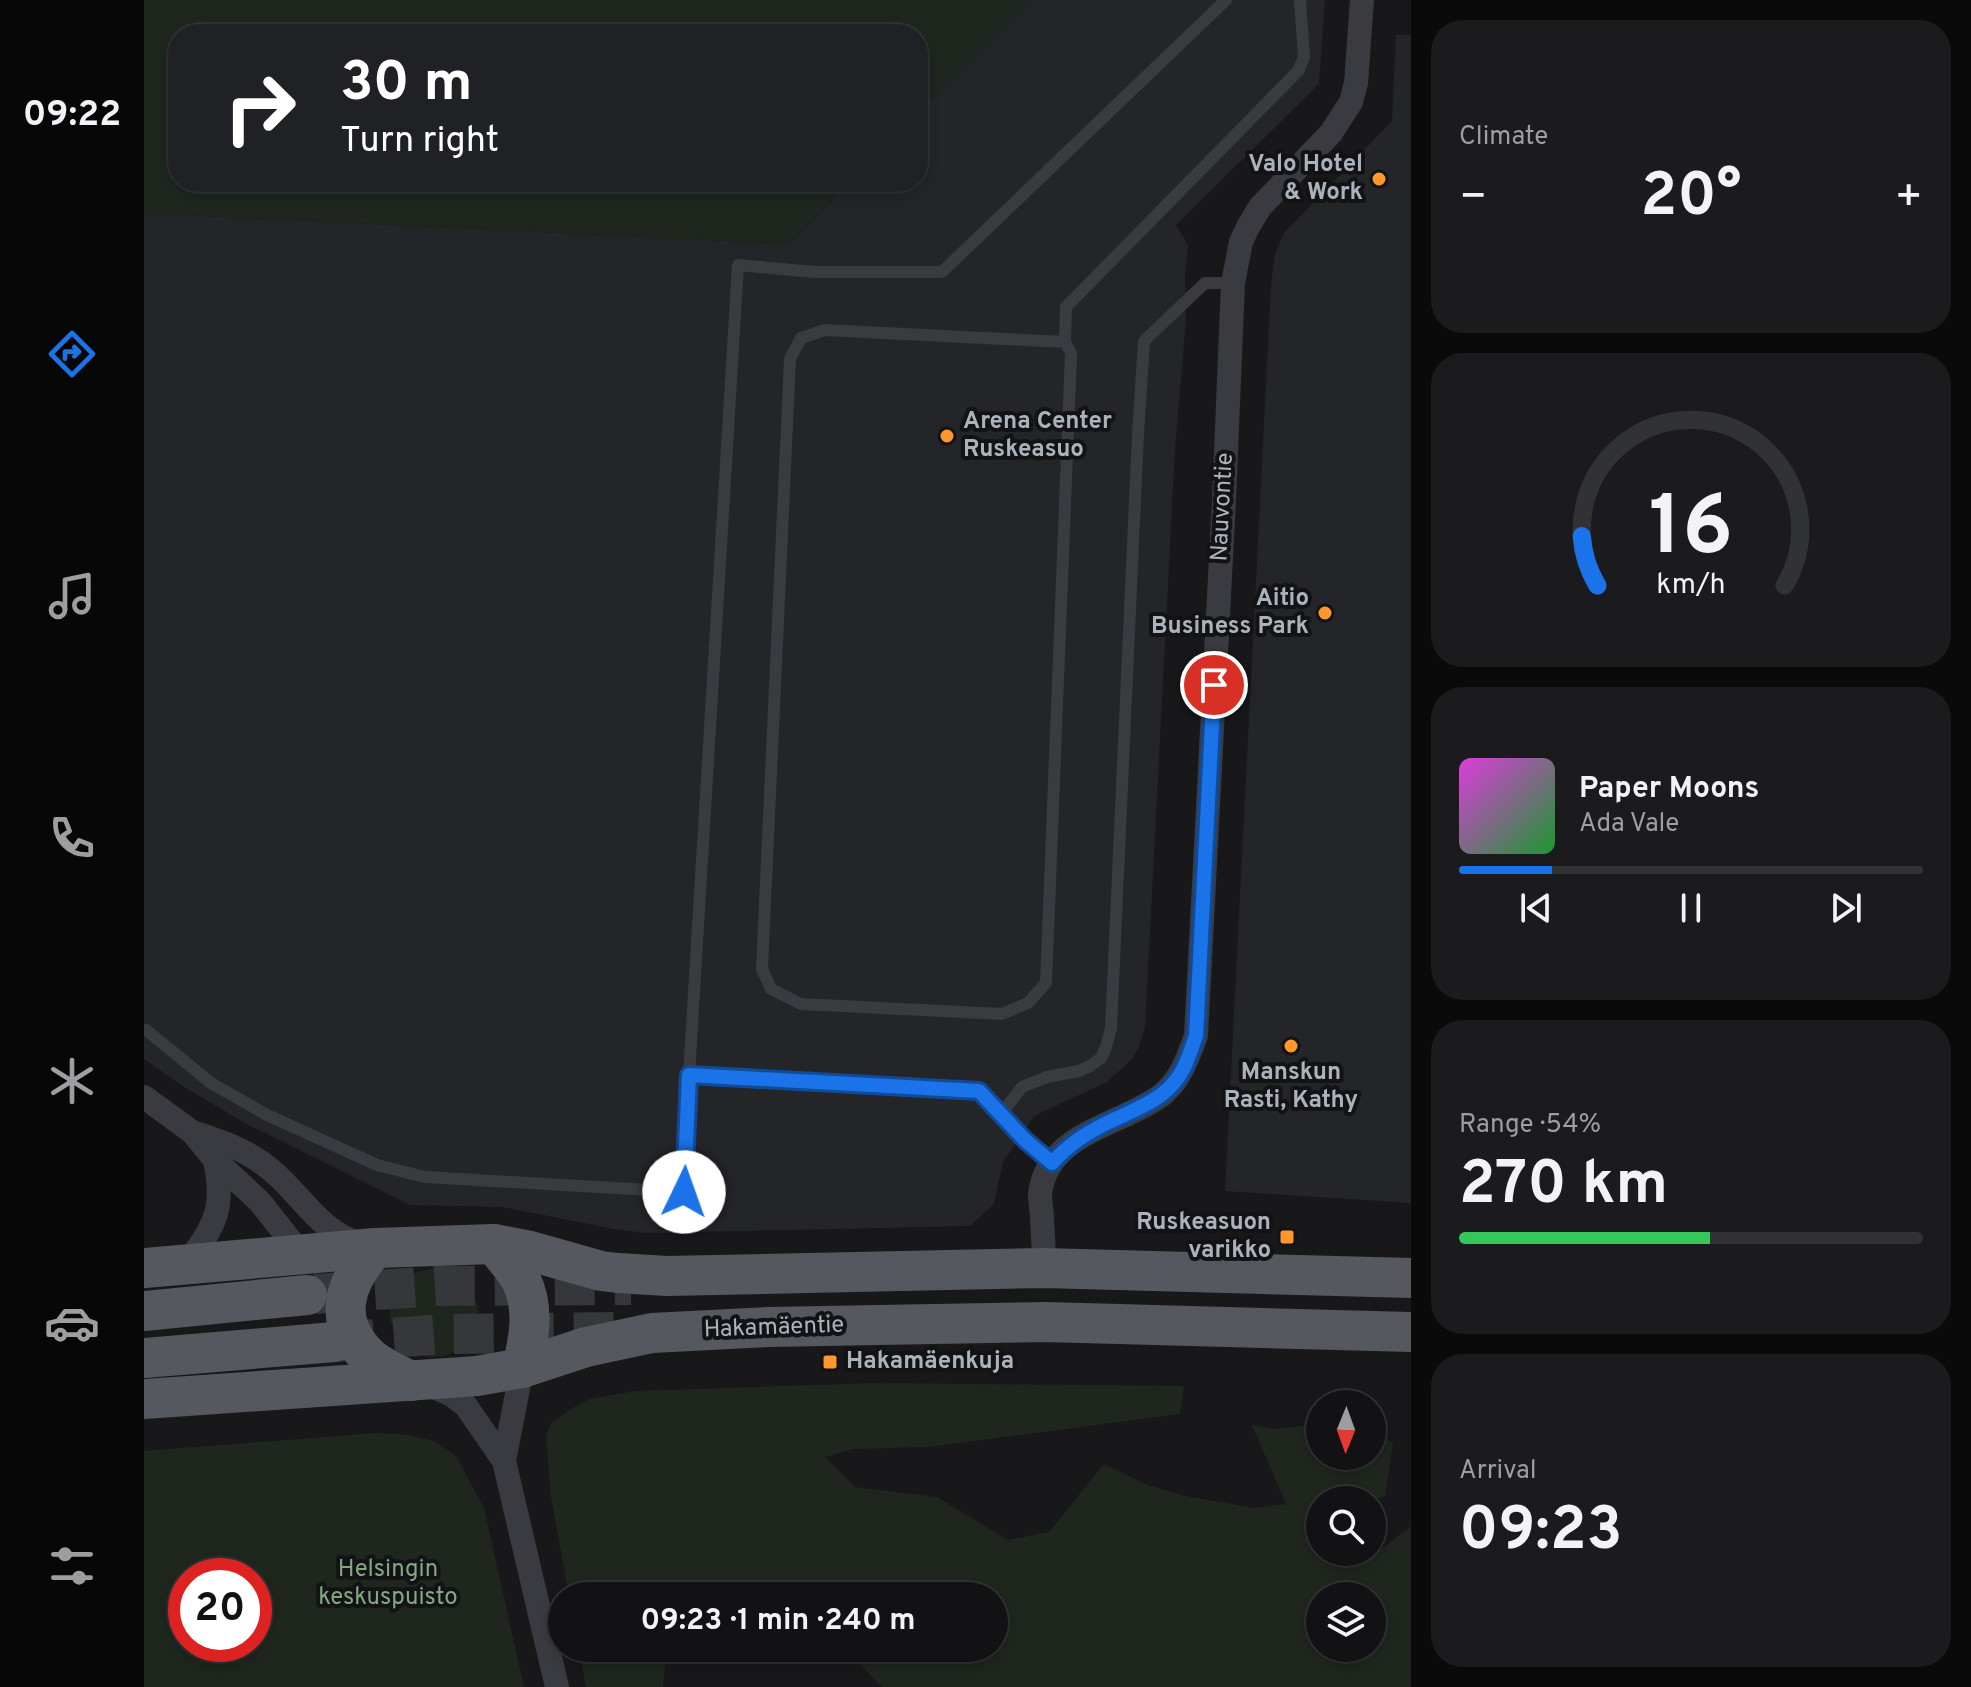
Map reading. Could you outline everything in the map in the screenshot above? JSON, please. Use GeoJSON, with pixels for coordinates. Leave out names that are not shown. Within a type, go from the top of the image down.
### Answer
{"type":"FeatureCollection","features":[{"type":"Feature","properties":{"kind":"main road"},"geometry":{"type":"LineString","coordinates":[[494,1244],[521,1281],[528,1301],[530,1323],[522,1368]]}},
{"type":"Feature","properties":{"kind":"main road"},"geometry":{"type":"LineString","coordinates":[[144,1268],[375,1248],[494,1244],[601,1271],[667,1276],[1044,1268],[1411,1278]]}},
{"type":"Feature","properties":{"kind":"main road"},"geometry":{"type":"LineString","coordinates":[[341,1333],[351,1281],[359,1265],[375,1248]]}},
{"type":"Feature","properties":{"kind":"main road"},"geometry":{"type":"LineString","coordinates":[[301,1254],[341,1333]]}},
{"type":"Feature","properties":{"kind":"main road"},"geometry":{"type":"LineString","coordinates":[[1044,1268],[1046,1322]]}},
{"type":"Feature","properties":{"kind":"main road"},"geometry":{"type":"LineString","coordinates":[[144,1311],[307,1295]]}},
{"type":"Feature","properties":{"kind":"main road","name":"Hakamäentie"},"geometry":{"type":"LineString","coordinates":[[144,1399],[477,1376],[522,1368],[586,1347],[652,1333],[768,1327],[1046,1322],[1411,1332]]}},
{"type":"Feature","properties":{"kind":"main road"},"geometry":{"type":"LineString","coordinates":[[144,1358],[341,1333],[353,1336],[367,1355],[411,1381]]}},
{"type":"Feature","properties":{"kind":"street","name":"Nauvontie"},"geometry":{"type":"LineString","coordinates":[[1052,1163],[1064,1149],[1083,1136],[1165,1093],[1180,1076],[1196,1036],[1233,283],[1241,242],[1260,207],[1331,133],[1351,102],[1356,83],[1362,0]]}},
{"type":"Feature","properties":{"kind":"street"},"geometry":{"type":"LineString","coordinates":[[144,1097],[192,1132],[215,1160],[260,1202],[301,1254]]}},
{"type":"Feature","properties":{"kind":"street"},"geometry":{"type":"LineString","coordinates":[[192,1132],[228,1144],[257,1159],[273,1171],[327,1228],[346,1240],[375,1248]]}},
{"type":"Feature","properties":{"kind":"street"},"geometry":{"type":"LineString","coordinates":[[187,1263],[212,1225],[219,1207],[220,1184],[215,1160]]}},
{"type":"Feature","properties":{"kind":"street"},"geometry":{"type":"LineString","coordinates":[[1044,1268],[1040,1195],[1052,1163]]}},
{"type":"Feature","properties":{"kind":"street"},"geometry":{"type":"LineString","coordinates":[[504,1461],[522,1368]]}},
{"type":"Feature","properties":{"kind":"street"},"geometry":{"type":"LineString","coordinates":[[411,1381],[434,1386],[466,1406],[504,1461],[557,1687]]}},
{"type":"Feature","properties":{"kind":"lane"},"geometry":{"type":"LineString","coordinates":[[144,1030],[211,1083],[267,1115],[377,1165],[425,1177],[684,1192],[738,265],[815,272],[942,272],[1226,0]]}},
{"type":"Feature","properties":{"kind":"lane"},"geometry":{"type":"LineString","coordinates":[[1065,342],[825,330],[801,338],[790,359],[762,969],[771,989],[801,1004],[1002,1014],[1028,1003],[1046,983],[1071,353],[1065,342],[1066,307],[1299,70],[1304,57],[1300,0]]}},
{"type":"Feature","properties":{"kind":"lane"},"geometry":{"type":"LineString","coordinates":[[1001,1114],[1022,1087],[1090,1066],[1101,1058],[1106,1047],[1111,1028],[1144,341],[1205,283],[1233,283]]}},
{"type":"Feature","properties":{"kind":"lane"},"geometry":{"type":"LineString","coordinates":[[689,1075],[979,1091],[1025,1140],[1052,1163]]}},
{"type":"Feature","properties":{"kind":"shaded area"},"geometry":{"type":"Polygon","coordinates":[[[1032,0],[1325,0],[1319,84],[1176,225],[1188,245],[1186,320],[1175,449],[1145,1028],[1132,1059],[1107,1082],[1034,1116],[1003,1162],[994,1204],[970,1226],[645,1233],[503,1207],[410,1205],[243,1122],[144,1059],[144,213],[789,244],[840,192],[928,192],[928,104],[1032,0]]]}},
{"type":"Feature","properties":{"kind":"shaded area"},"geometry":{"type":"Polygon","coordinates":[[[1396,35],[1411,35],[1411,1203],[1225,1191],[1275,253],[1285,232],[1392,121],[1396,35]]]}},
{"type":"Feature","properties":{"kind":"green space"},"geometry":{"type":"Polygon","coordinates":[[[144,0],[1032,0],[928,104],[928,24],[168,24],[168,192],[840,192],[789,244],[144,213],[144,0]]]}},
{"type":"Feature","properties":{"kind":"green space"},"geometry":{"type":"Polygon","coordinates":[[[434,1269],[451,1272],[465,1282],[475,1296],[478,1313],[475,1330],[465,1344],[451,1354],[434,1357],[417,1354],[403,1344],[393,1330],[390,1313],[393,1296],[403,1282],[417,1272],[434,1269]]]}},
{"type":"Feature","properties":{"kind":"green space"},"geometry":{"type":"Polygon","coordinates":[[[876,1383],[1184,1386],[1180,1414],[928,1447],[853,1449],[825,1457],[855,1487],[937,1497],[1008,1540],[1049,1532],[1104,1464],[1147,1485],[1185,1496],[1255,1508],[1286,1504],[1252,1425],[1274,1429],[1306,1426],[1306,1470],[1386,1470],[1386,1439],[1393,1442],[1386,1489],[1386,1486],[1306,1486],[1306,1566],[1386,1566],[1386,1546],[1411,1526],[1411,1687],[882,1687],[858,1662],[1008,1662],[1008,1582],[566,1582],[551,1497],[546,1435],[552,1422],[590,1399],[635,1391],[876,1383]]]}},
{"type":"Feature","properties":{"kind":"green space","name":"Helsingin keskuspuisto"},"geometry":{"type":"Polygon","coordinates":[[[376,1433],[434,1441],[456,1456],[484,1508],[524,1687],[144,1687],[144,1451],[376,1433]]]}},
{"type":"Feature","properties":{"kind":"green space"},"geometry":{"type":"Polygon","coordinates":[[[582,1662],[666,1662],[663,1687],[586,1687],[582,1662]]]}},
{"type":"Feature","properties":{"kind":"tunnel"},"geometry":{"type":"LineString","coordinates":[[315,1294],[437,1286],[631,1285]]}},
{"type":"Feature","properties":{"kind":"tunnel"},"geometry":{"type":"LineString","coordinates":[[334,1342],[444,1334],[622,1332]]}},
{"type":"Feature","properties":{"kind":"place","name":"Valo Hotel & Work"},"geometry":{"type":"Point","coordinates":[1379,179]}},
{"type":"Feature","properties":{"kind":"place","name":"Arena Center Ruskeasuo"},"geometry":{"type":"Point","coordinates":[947,436]}},
{"type":"Feature","properties":{"kind":"place","name":"Aitio Business Park"},"geometry":{"type":"Point","coordinates":[1325,613]}},
{"type":"Feature","properties":{"kind":"place","name":"Manskun Rasti, Kathy"},"geometry":{"type":"Point","coordinates":[1291,1046]}},
{"type":"Feature","properties":{"kind":"place","name":"Ruskeasuon varikko"},"geometry":{"type":"Point","coordinates":[1287,1237]}},
{"type":"Feature","properties":{"kind":"place","name":"Hakamäenkuja"},"geometry":{"type":"Point","coordinates":[830,1362]}},
{"type":"Feature","properties":{"kind":"route"},"geometry":{"type":"LineString","coordinates":[[684,1192],[689,1075],[979,1091],[1025,1140],[1052,1163],[1064,1149],[1083,1136],[1165,1093],[1180,1076],[1196,1036],[1214,685]]}}]}
